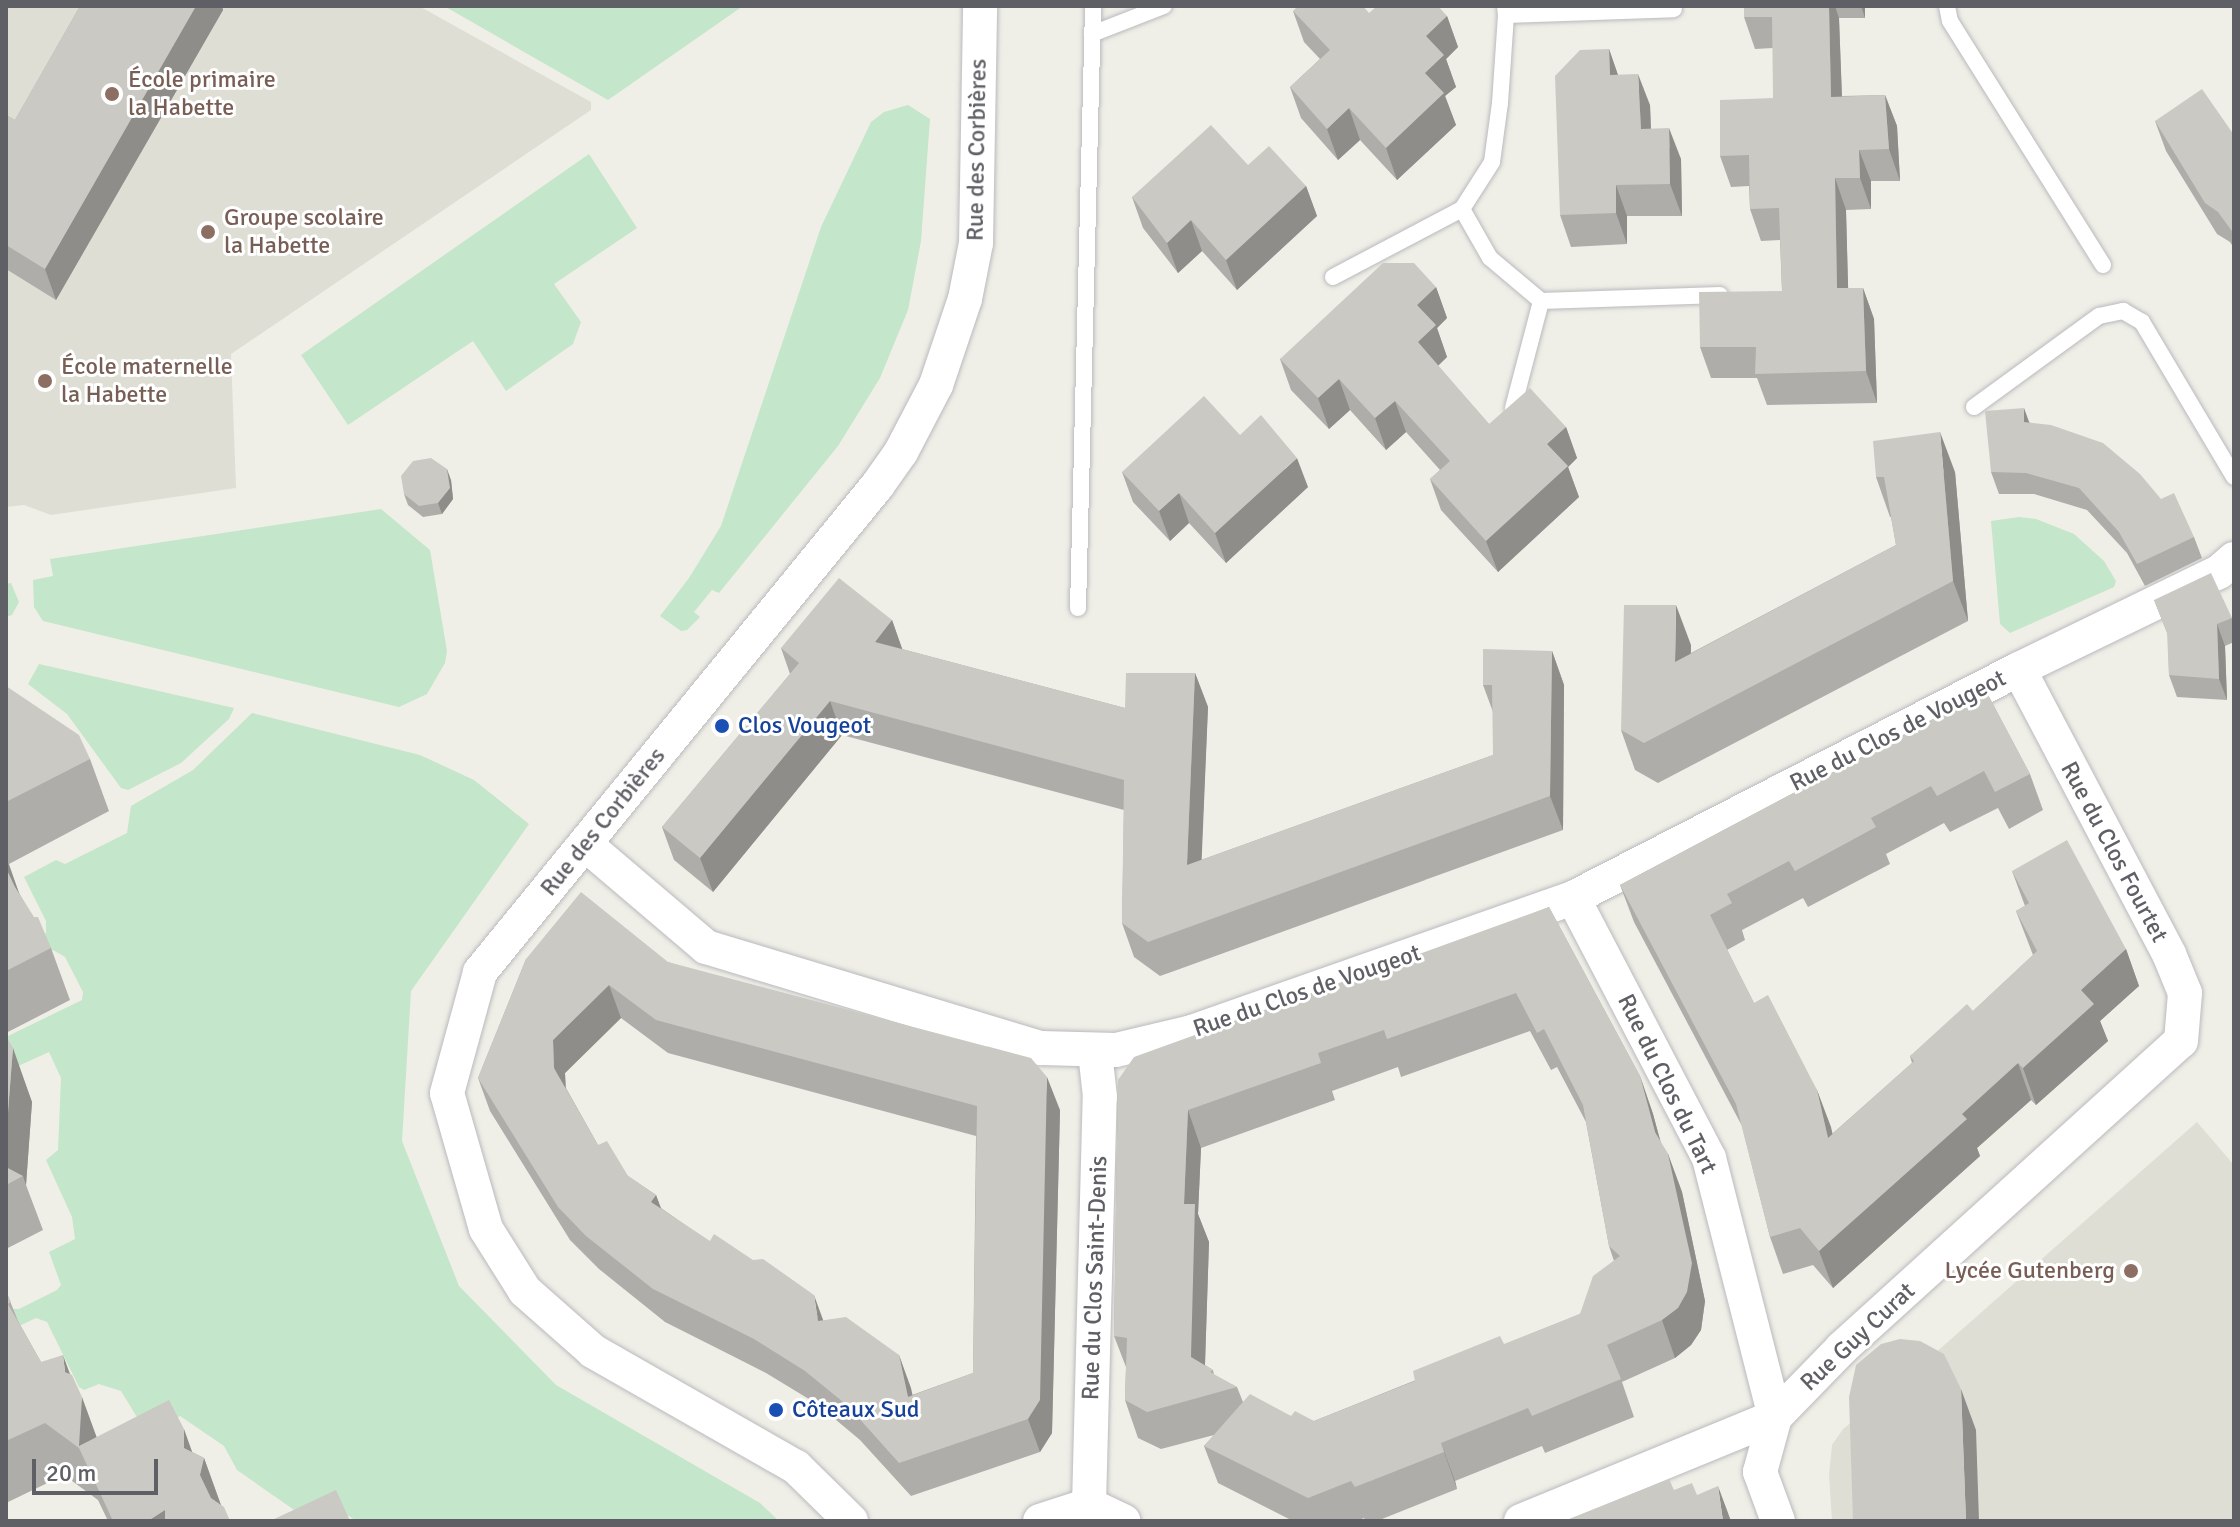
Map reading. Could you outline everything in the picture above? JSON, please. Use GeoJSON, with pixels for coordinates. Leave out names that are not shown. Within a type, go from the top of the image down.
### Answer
{"type":"FeatureCollection","features":[{"type":"Feature","properties":{"kind":"street","name":"Rue des Corbières"},"geometry":{"type":"LineString","coordinates":[[851,1521],[796,1467],[593,1351],[525,1291],[486,1229],[447,1093],[480,972],[877,486],[901,452],[936,385],[965,299],[976,243],[980,6]]}},
{"type":"Feature","properties":{"kind":"street","name":"Rue du Clos de Vougeot"},"geometry":{"type":"LineString","coordinates":[[585,844],[706,947],[1041,1048],[1095,1052],[1192,1032],[1573,898],[2019,669],[2219,572],[2234,559]]}},
{"type":"Feature","properties":{"kind":"street","name":"Rue du Clos Fourtet"},"geometry":{"type":"LineString","coordinates":[[2019,669],[2169,954],[2185,993],[2181,1041]]}},
{"type":"Feature","properties":{"kind":"street","name":"Rue du Clos du Tart"},"geometry":{"type":"LineString","coordinates":[[1573,898],[1709,1158],[1775,1417]]}},
{"type":"Feature","properties":{"kind":"street","name":"Rue Guy Curat"},"geometry":{"type":"LineString","coordinates":[[1521,1521],[1775,1417],[1842,1348],[2181,1041]]}},
{"type":"Feature","properties":{"kind":"street","name":"Rue du Clos Saint-Denis"},"geometry":{"type":"LineString","coordinates":[[1089,1505],[1100,1097],[1095,1052]]}},
{"type":"Feature","properties":{"kind":"street"},"geometry":{"type":"LineString","coordinates":[[1775,1417],[1760,1472],[1778,1521]]}},
{"type":"Feature","properties":{"kind":"street"},"geometry":{"type":"LineString","coordinates":[[1040,1521],[1089,1505],[1124,1521]]}},
{"type":"Feature","properties":{"kind":"lane"},"geometry":{"type":"LineString","coordinates":[[1078,608],[1093,6]]}},
{"type":"Feature","properties":{"kind":"lane"},"geometry":{"type":"LineString","coordinates":[[1092,34],[1164,6]]}},
{"type":"Feature","properties":{"kind":"lane"},"geometry":{"type":"LineString","coordinates":[[1947,6],[1950,21],[2103,265]]}},
{"type":"Feature","properties":{"kind":"lane"},"geometry":{"type":"LineString","coordinates":[[1333,277],[1462,209],[1492,162],[1500,103],[1505,11],[1674,9]]}},
{"type":"Feature","properties":{"kind":"lane"},"geometry":{"type":"LineString","coordinates":[[1462,209],[1490,258],[1541,301],[1745,294]]}},
{"type":"Feature","properties":{"kind":"lane"},"geometry":{"type":"LineString","coordinates":[[1513,408],[1541,301]]}},
{"type":"Feature","properties":{"kind":"lane"},"geometry":{"type":"LineString","coordinates":[[1974,407],[2099,316],[2123,311],[2142,322],[2234,477]]}},
{"type":"Feature","properties":{"kind":"shaded area","name":"Groupe scolaire la Habette"},"geometry":{"type":"Polygon","coordinates":[[[6,6],[419,6],[591,102],[591,110],[231,354],[236,488],[51,515],[24,505],[6,507],[6,6]]]}},
{"type":"Feature","properties":{"kind":"shaded area","name":"Lycée Gutenberg"},"geometry":{"type":"Polygon","coordinates":[[[2197,1122],[2234,1165],[2234,1521],[1832,1521],[1829,1475],[1832,1445],[1843,1429],[1908,1377],[2197,1122]]]}},
{"type":"Feature","properties":{"kind":"green space"},"geometry":{"type":"Polygon","coordinates":[[[444,6],[743,6],[608,100],[444,6]]]}},
{"type":"Feature","properties":{"kind":"green space"},"geometry":{"type":"Polygon","coordinates":[[[908,105],[930,119],[921,241],[908,310],[880,378],[838,446],[719,593],[712,590],[694,612],[700,617],[687,630],[681,631],[660,616],[689,578],[721,526],[821,227],[871,122],[884,112],[908,105]]]}},
{"type":"Feature","properties":{"kind":"green space"},"geometry":{"type":"Polygon","coordinates":[[[589,154],[637,228],[554,284],[581,322],[573,344],[506,391],[473,341],[348,425],[301,355],[589,154]]]}},
{"type":"Feature","properties":{"kind":"green space"},"geometry":{"type":"Polygon","coordinates":[[[381,509],[430,550],[447,651],[445,663],[427,694],[399,707],[43,621],[34,607],[33,580],[53,576],[50,559],[381,509]]]}},
{"type":"Feature","properties":{"kind":"green space"},"geometry":{"type":"Polygon","coordinates":[[[2019,517],[2036,519],[2074,534],[2104,561],[2116,581],[2114,587],[2010,633],[2000,624],[1991,521],[2019,517]]]}},
{"type":"Feature","properties":{"kind":"green space"},"geometry":{"type":"Polygon","coordinates":[[[11,583],[19,602],[12,615],[6,617],[6,584],[11,583]]]}},
{"type":"Feature","properties":{"kind":"green space"},"geometry":{"type":"Polygon","coordinates":[[[39,664],[234,708],[229,719],[181,763],[128,790],[121,788],[67,714],[28,684],[39,664]]]}},
{"type":"Feature","properties":{"kind":"green space"},"geometry":{"type":"Polygon","coordinates":[[[252,713],[420,755],[474,780],[529,824],[411,991],[402,1141],[459,1286],[556,1385],[760,1503],[779,1521],[356,1521],[349,1516],[340,1521],[310,1521],[237,1470],[224,1446],[180,1416],[146,1432],[121,1391],[99,1384],[84,1390],[79,1387],[47,1322],[36,1318],[13,1329],[6,1309],[19,1309],[57,1290],[61,1285],[49,1252],[75,1239],[72,1217],[46,1160],[58,1150],[61,1078],[49,1052],[16,1067],[6,1037],[82,1000],[83,992],[65,957],[53,950],[46,954],[35,939],[46,933],[46,921],[24,877],[56,860],[65,864],[127,833],[131,806],[193,770],[252,713]]]}},
{"type":"Feature","properties":{"kind":"building"},"geometry":{"type":"Polygon","coordinates":[[[80,6],[196,6],[45,269],[6,245],[6,115],[15,120],[80,6]]]}},
{"type":"Feature","properties":{"kind":"building"},"geometry":{"type":"Polygon","coordinates":[[[1298,6],[1363,6],[1369,13],[1377,6],[1438,6],[1447,16],[1426,36],[1444,55],[1425,73],[1444,93],[1386,148],[1349,108],[1327,129],[1290,87],[1330,50],[1293,11],[1298,6]]]}},
{"type":"Feature","properties":{"kind":"building"},"geometry":{"type":"Polygon","coordinates":[[[1744,6],[1829,6],[1831,97],[1885,95],[1889,149],[1859,150],[1860,178],[1835,178],[1837,288],[1863,288],[1866,371],[1755,374],[1756,347],[1700,347],[1699,292],[1782,291],[1779,208],[1750,209],[1749,155],[1720,156],[1720,100],[1773,98],[1772,17],[1744,17],[1744,6]]]}},
{"type":"Feature","properties":{"kind":"building"},"geometry":{"type":"Polygon","coordinates":[[[1609,49],[1610,75],[1638,74],[1641,129],[1669,128],[1670,184],[1616,185],[1616,213],[1560,215],[1555,76],[1580,50],[1609,49]]]}},
{"type":"Feature","properties":{"kind":"building"},"geometry":{"type":"Polygon","coordinates":[[[2202,89],[2234,135],[2234,234],[2218,212],[2205,203],[2155,121],[2202,89]]]}},
{"type":"Feature","properties":{"kind":"building"},"geometry":{"type":"Polygon","coordinates":[[[1211,125],[1248,165],[1269,146],[1306,186],[1226,260],[1191,220],[1167,243],[1132,197],[1211,125]]]}},
{"type":"Feature","properties":{"kind":"building"},"geometry":{"type":"Polygon","coordinates":[[[1383,263],[1414,263],[1436,287],[1417,305],[1436,325],[1418,342],[1489,424],[1530,388],[1566,427],[1547,444],[1568,466],[1486,541],[1430,479],[1450,461],[1395,401],[1375,418],[1339,379],[1318,398],[1280,359],[1383,263]]]}},
{"type":"Feature","properties":{"kind":"building"},"geometry":{"type":"Polygon","coordinates":[[[1204,396],[1240,435],[1261,415],[1297,458],[1215,533],[1179,493],[1159,511],[1122,472],[1204,396]]]}},
{"type":"Feature","properties":{"kind":"building"},"geometry":{"type":"Polygon","coordinates":[[[2024,408],[2024,422],[2051,425],[2103,443],[2140,474],[2161,499],[2174,493],[2194,537],[2137,564],[2119,532],[2079,488],[2026,473],[1991,472],[1985,411],[2024,408]]]}},
{"type":"Feature","properties":{"kind":"building"},"geometry":{"type":"Polygon","coordinates":[[[1940,432],[1953,581],[1644,743],[1621,730],[1624,605],[1676,605],[1675,662],[1896,545],[1884,477],[1876,477],[1873,441],[1940,432]]]}},
{"type":"Feature","properties":{"kind":"building"},"geometry":{"type":"Polygon","coordinates":[[[431,458],[447,469],[450,488],[438,503],[419,506],[404,494],[401,476],[413,461],[431,458]]]}},
{"type":"Feature","properties":{"kind":"building"},"geometry":{"type":"Polygon","coordinates":[[[2211,573],[2232,618],[2217,624],[2219,679],[2169,675],[2167,633],[2154,600],[2211,573]]]}},
{"type":"Feature","properties":{"kind":"building"},"geometry":{"type":"Polygon","coordinates":[[[839,578],[892,620],[875,642],[1125,708],[1126,673],[1195,673],[1187,865],[1493,755],[1492,685],[1483,685],[1483,649],[1552,651],[1550,796],[1148,942],[1122,923],[1124,780],[830,701],[700,858],[662,827],[799,663],[781,648],[839,578]]]}},
{"type":"Feature","properties":{"kind":"building"},"geometry":{"type":"Polygon","coordinates":[[[6,686],[79,735],[90,759],[6,802],[6,686]]]}},
{"type":"Feature","properties":{"kind":"building"},"geometry":{"type":"Polygon","coordinates":[[[1986,691],[2030,774],[1995,792],[1984,771],[1937,796],[1931,786],[1871,818],[1876,827],[1795,871],[1789,861],[1727,894],[1732,903],[1710,915],[1754,1003],[1768,995],[1817,1090],[1828,1138],[1914,1061],[1910,1056],[1967,1004],[1973,1011],[2037,951],[2016,911],[2029,903],[2012,871],[2067,840],[2126,949],[2081,990],[2094,1004],[2023,1068],[2018,1063],[1962,1114],[1967,1119],[1819,1251],[1800,1228],[1770,1237],[1736,1104],[1620,885],[1986,691]]]}},
{"type":"Feature","properties":{"kind":"building"},"geometry":{"type":"Polygon","coordinates":[[[6,868],[34,917],[38,917],[51,948],[6,971],[6,868]]]}},
{"type":"Feature","properties":{"kind":"building"},"geometry":{"type":"Polygon","coordinates":[[[581,892],[668,962],[1031,1058],[1047,1077],[1040,1400],[1028,1419],[899,1463],[848,1406],[805,1371],[754,1339],[653,1289],[586,1236],[558,1207],[478,1078],[526,959],[581,892]],[[609,985],[553,1040],[554,1068],[598,1145],[607,1141],[628,1176],[656,1195],[651,1202],[710,1241],[714,1234],[753,1260],[763,1259],[814,1295],[818,1321],[846,1317],[899,1355],[908,1397],[973,1373],[977,1106],[656,1020],[609,985]]]}},
{"type":"Feature","properties":{"kind":"building"},"geometry":{"type":"Polygon","coordinates":[[[1549,907],[1640,1076],[1655,1132],[1668,1154],[1692,1263],[1687,1292],[1678,1308],[1662,1320],[1607,1345],[1621,1379],[1532,1416],[1528,1408],[1441,1443],[1444,1452],[1355,1487],[1351,1481],[1308,1498],[1204,1446],[1250,1394],[1291,1416],[1295,1411],[1314,1421],[1415,1381],[1413,1371],[1500,1336],[1504,1344],[1580,1314],[1593,1276],[1620,1256],[1609,1246],[1583,1105],[1544,1029],[1537,1033],[1516,993],[1387,1039],[1384,1030],[1318,1053],[1321,1063],[1188,1110],[1184,1204],[1195,1204],[1191,1357],[1237,1387],[1147,1412],[1125,1400],[1127,1338],[1114,1336],[1118,1080],[1134,1057],[1549,907]]]}},
{"type":"Feature","properties":{"kind":"building"},"geometry":{"type":"Polygon","coordinates":[[[6,1036],[13,1048],[6,1138],[6,1036]]]}},
{"type":"Feature","properties":{"kind":"building"},"geometry":{"type":"Polygon","coordinates":[[[6,1167],[23,1176],[6,1185],[6,1167]]]}},
{"type":"Feature","properties":{"kind":"building"},"geometry":{"type":"Polygon","coordinates":[[[6,1291],[11,1302],[8,1304],[41,1362],[63,1355],[65,1372],[72,1375],[82,1397],[79,1446],[169,1400],[184,1429],[184,1448],[204,1458],[200,1475],[211,1498],[224,1507],[230,1521],[165,1521],[165,1510],[148,1521],[113,1521],[79,1448],[45,1423],[6,1441],[6,1291]]]}},
{"type":"Feature","properties":{"kind":"building"},"geometry":{"type":"Polygon","coordinates":[[[1900,1339],[1920,1341],[1944,1354],[1961,1389],[1966,1521],[1853,1521],[1849,1397],[1856,1365],[1881,1344],[1900,1339]]]}},
{"type":"Feature","properties":{"kind":"building"},"geometry":{"type":"Polygon","coordinates":[[[1669,1479],[1674,1490],[1692,1483],[1697,1495],[1718,1486],[1723,1521],[1564,1521],[1669,1479]]]}},
{"type":"Feature","properties":{"kind":"building"},"geometry":{"type":"Polygon","coordinates":[[[336,1490],[350,1521],[270,1521],[336,1490]]]}},
{"type":"Feature","properties":{"kind":"place","name":"École primaire la Habette"},"geometry":{"type":"Point","coordinates":[112,94]}},
{"type":"Feature","properties":{"kind":"place","name":"Groupe scolaire la Habette"},"geometry":{"type":"Point","coordinates":[208,232]}},
{"type":"Feature","properties":{"kind":"place","name":"École maternelle la Habette"},"geometry":{"type":"Point","coordinates":[45,381]}},
{"type":"Feature","properties":{"kind":"place","name":"Clos Vougeot"},"geometry":{"type":"Point","coordinates":[722,726]}},
{"type":"Feature","properties":{"kind":"place","name":"Lycée Gutenberg"},"geometry":{"type":"Point","coordinates":[2131,1271]}},
{"type":"Feature","properties":{"kind":"place","name":"Côteaux Sud"},"geometry":{"type":"Point","coordinates":[776,1410]}}]}
